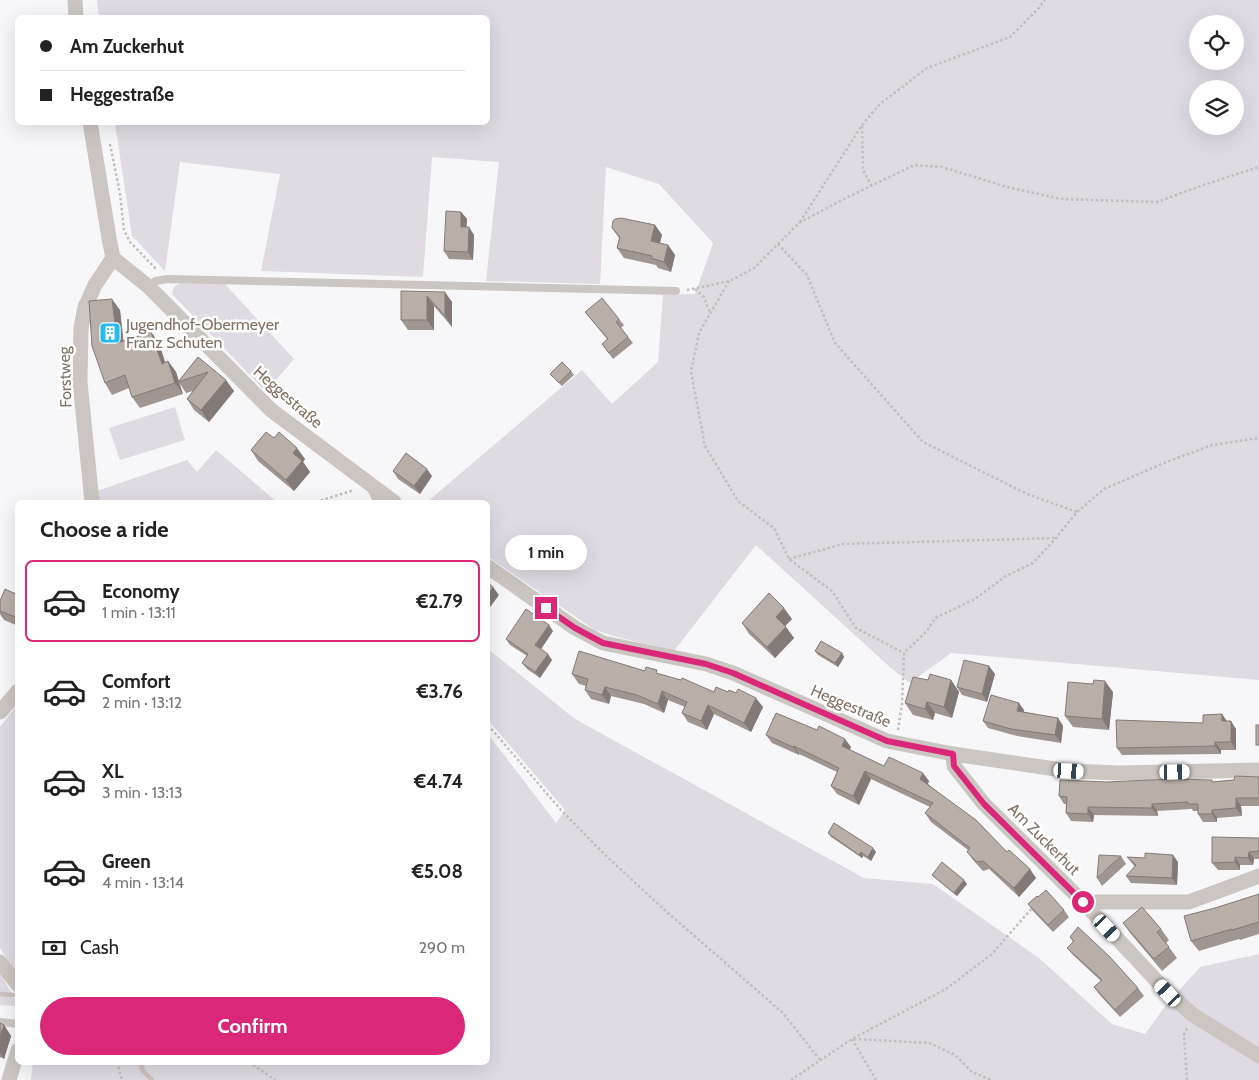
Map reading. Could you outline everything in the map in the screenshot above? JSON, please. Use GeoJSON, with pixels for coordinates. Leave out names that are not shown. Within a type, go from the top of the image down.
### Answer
{"type":"FeatureCollection","features":[{"type":"Feature","properties":{"kind":"street"},"geometry":{"type":"LineString","coordinates":[[75,0],[76,15]]}},
{"type":"Feature","properties":{"kind":"street"},"geometry":{"type":"LineString","coordinates":[[90,125],[113,258]]}},
{"type":"Feature","properties":{"kind":"street","name":"Heggestraße"},"geometry":{"type":"LineString","coordinates":[[113,258],[149,287],[271,410],[391,500]]}},
{"type":"Feature","properties":{"kind":"street","name":"Forstweg"},"geometry":{"type":"LineString","coordinates":[[92,500],[80,382],[81,328],[85,307],[95,285],[113,258]]}},
{"type":"Feature","properties":{"kind":"street","name":"Heggestraße"},"geometry":{"type":"LineString","coordinates":[[490,569],[575,628],[603,643],[706,664],[733,673],[879,738],[953,754],[1069,771],[1119,773],[1259,770]]}},
{"type":"Feature","properties":{"kind":"street"},"geometry":{"type":"LineString","coordinates":[[0,712],[15,694]]}},
{"type":"Feature","properties":{"kind":"street","name":"Am Zuckerhut"},"geometry":{"type":"LineString","coordinates":[[953,754],[954,766],[984,804],[1083,902],[1168,993],[1193,1015],[1259,1056]]}},
{"type":"Feature","properties":{"kind":"street"},"geometry":{"type":"LineString","coordinates":[[1083,902],[1189,902],[1259,876]]}},
{"type":"Feature","properties":{"kind":"street"},"geometry":{"type":"LineString","coordinates":[[0,962],[15,981]]}},
{"type":"Feature","properties":{"kind":"street"},"geometry":{"type":"LineString","coordinates":[[9,1080],[15,1060]]}},
{"type":"Feature","properties":{"kind":"lane"},"geometry":{"type":"LineString","coordinates":[[149,287],[155,281],[168,279],[676,291]]}},
{"type":"Feature","properties":{"kind":"lane"},"geometry":{"type":"LineString","coordinates":[[370,485],[377,500]]}},
{"type":"Feature","properties":{"kind":"lane"},"geometry":{"type":"LineString","coordinates":[[0,1022],[15,1024]]}},
{"type":"Feature","properties":{"kind":"path"},"geometry":{"type":"LineString","coordinates":[[676,291],[730,281],[754,268],[799,223],[862,125],[880,104],[927,68],[1010,37],[1045,0]]}},
{"type":"Feature","properties":{"kind":"path"},"geometry":{"type":"LineString","coordinates":[[862,125],[863,170],[871,185]]}},
{"type":"Feature","properties":{"kind":"path"},"geometry":{"type":"LineString","coordinates":[[110,140],[120,194],[124,230],[130,242],[145,259],[168,279]]}},
{"type":"Feature","properties":{"kind":"path"},"geometry":{"type":"LineString","coordinates":[[799,223],[871,185],[914,165],[942,167],[1007,187],[1060,199],[1157,202],[1259,167]]}},
{"type":"Feature","properties":{"kind":"path"},"geometry":{"type":"LineString","coordinates":[[778,244],[807,275],[835,343],[923,442],[1027,494],[1077,512]]}},
{"type":"Feature","properties":{"kind":"path"},"geometry":{"type":"LineString","coordinates":[[730,281],[699,333],[691,372],[705,446],[738,501],[774,528],[789,559],[832,592],[856,628],[904,653]]}},
{"type":"Feature","properties":{"kind":"path"},"geometry":{"type":"LineString","coordinates":[[695,289],[704,297],[711,313]]}},
{"type":"Feature","properties":{"kind":"path"},"geometry":{"type":"LineString","coordinates":[[896,742],[902,704],[904,653],[927,631],[935,618],[975,599],[1006,576],[1033,563],[1077,512],[1104,489],[1212,445],[1259,438]]}},
{"type":"Feature","properties":{"kind":"path"},"geometry":{"type":"LineString","coordinates":[[322,500],[370,485]]}},
{"type":"Feature","properties":{"kind":"path"},"geometry":{"type":"LineString","coordinates":[[789,559],[843,544],[1056,538]]}},
{"type":"Feature","properties":{"kind":"path"},"geometry":{"type":"LineString","coordinates":[[490,727],[561,810],[604,854],[668,914],[783,1013],[820,1060]]}},
{"type":"Feature","properties":{"kind":"path"},"geometry":{"type":"LineString","coordinates":[[791,1080],[852,1039],[946,989],[992,954],[1034,905]]}},
{"type":"Feature","properties":{"kind":"path"},"geometry":{"type":"LineString","coordinates":[[1187,1080],[1184,1035],[1193,1015]]}},
{"type":"Feature","properties":{"kind":"path"},"geometry":{"type":"LineString","coordinates":[[852,1039],[876,1080]]}},
{"type":"Feature","properties":{"kind":"path"},"geometry":{"type":"LineString","coordinates":[[852,1039],[929,1043],[955,1055],[972,1072],[991,1080]]}},
{"type":"Feature","properties":{"kind":"path"},"geometry":{"type":"LineString","coordinates":[[118,1065],[122,1080]]}},
{"type":"Feature","properties":{"kind":"path"},"geometry":{"type":"LineString","coordinates":[[253,1065],[275,1080]]}},
{"type":"Feature","properties":{"kind":"shaded area"},"geometry":{"type":"Polygon","coordinates":[[[97,0],[1259,0],[1259,680],[951,653],[910,683],[891,668],[756,545],[674,651],[595,630],[490,558],[490,500],[429,500],[582,370],[612,404],[658,362],[663,295],[695,294],[713,243],[659,184],[606,167],[600,284],[486,281],[499,162],[432,157],[423,277],[261,271],[280,174],[180,162],[165,271],[132,236],[115,125],[490,125],[490,15],[99,15],[97,0]]]}},
{"type":"Feature","properties":{"kind":"shaded area"},"geometry":{"type":"Polygon","coordinates":[[[180,283],[225,284],[294,359],[266,392],[172,294],[174,287],[180,283]]]}},
{"type":"Feature","properties":{"kind":"shaded area"},"geometry":{"type":"Polygon","coordinates":[[[175,407],[185,440],[120,460],[109,428],[175,407]]]}},
{"type":"Feature","properties":{"kind":"shaded area"},"geometry":{"type":"Polygon","coordinates":[[[216,450],[275,500],[98,500],[97,491],[187,460],[197,472],[216,450]]]}},
{"type":"Feature","properties":{"kind":"shaded area"},"geometry":{"type":"Polygon","coordinates":[[[490,651],[575,719],[864,878],[933,884],[1039,958],[1112,1024],[1145,1034],[1166,1005],[1200,967],[1259,954],[1259,1080],[31,1080],[33,1065],[490,1065],[490,737],[556,823],[565,810],[490,722],[490,651]]]}},
{"type":"Feature","properties":{"kind":"shaded area"},"geometry":{"type":"Polygon","coordinates":[[[15,708],[15,970],[0,948],[0,727],[15,708]]]}},
{"type":"Feature","properties":{"kind":"shaded area"},"geometry":{"type":"Polygon","coordinates":[[[0,973],[15,999],[15,1006],[0,1005],[0,973]]]}},
{"type":"Feature","properties":{"kind":"building"},"geometry":{"type":"Polygon","coordinates":[[[446,211],[461,212],[461,227],[469,227],[468,252],[444,251],[446,211]]]}},
{"type":"Feature","properties":{"kind":"building"},"geometry":{"type":"Polygon","coordinates":[[[621,218],[655,225],[651,241],[668,245],[664,262],[651,258],[652,256],[617,248],[620,237],[612,228],[613,221],[621,218]]]}},
{"type":"Feature","properties":{"kind":"building"},"geometry":{"type":"Polygon","coordinates":[[[401,291],[445,292],[445,316],[427,296],[427,320],[401,320],[401,291]]]}},
{"type":"Feature","properties":{"kind":"building"},"geometry":{"type":"Polygon","coordinates":[[[602,298],[619,319],[616,322],[628,337],[609,353],[602,344],[608,339],[585,312],[602,298]]]}},
{"type":"Feature","properties":{"kind":"building"},"geometry":{"type":"Polygon","coordinates":[[[112,299],[117,343],[151,332],[162,364],[168,361],[175,383],[132,397],[125,375],[105,383],[92,346],[89,301],[112,299]]]}},
{"type":"Feature","properties":{"kind":"building"},"geometry":{"type":"Polygon","coordinates":[[[198,357],[226,380],[201,410],[187,399],[208,372],[178,382],[198,357]]]}},
{"type":"Feature","properties":{"kind":"building"},"geometry":{"type":"Polygon","coordinates":[[[562,362],[571,371],[559,383],[550,374],[562,362]]]}},
{"type":"Feature","properties":{"kind":"building"},"geometry":{"type":"Polygon","coordinates":[[[266,432],[274,438],[279,432],[297,448],[293,453],[302,461],[286,480],[251,450],[266,432]]]}},
{"type":"Feature","properties":{"kind":"building"},"geometry":{"type":"Polygon","coordinates":[[[406,453],[427,469],[414,486],[393,471],[406,453]]]}},
{"type":"Feature","properties":{"kind":"building"},"geometry":{"type":"Polygon","coordinates":[[[5,589],[15,594],[15,617],[0,611],[0,601],[5,589]]]}},
{"type":"Feature","properties":{"kind":"building"},"geometry":{"type":"Polygon","coordinates":[[[769,593],[784,608],[776,617],[786,627],[767,647],[742,623],[769,593]]]}},
{"type":"Feature","properties":{"kind":"building"},"geometry":{"type":"Polygon","coordinates":[[[526,609],[549,625],[535,645],[548,654],[535,672],[522,663],[528,654],[506,639],[526,609]]]}},
{"type":"Feature","properties":{"kind":"building"},"geometry":{"type":"Polygon","coordinates":[[[821,641],[842,653],[835,663],[815,651],[821,641]]]}},
{"type":"Feature","properties":{"kind":"building"},"geometry":{"type":"Polygon","coordinates":[[[579,651],[645,671],[646,667],[657,670],[656,673],[681,680],[682,678],[714,692],[716,687],[736,693],[738,689],[756,698],[744,723],[708,705],[701,721],[682,713],[687,702],[662,691],[658,704],[637,695],[605,687],[602,695],[585,690],[588,679],[572,674],[579,651]]]}},
{"type":"Feature","properties":{"kind":"building"},"geometry":{"type":"Polygon","coordinates":[[[964,660],[989,666],[982,694],[957,687],[964,660]]]}},
{"type":"Feature","properties":{"kind":"building"},"geometry":{"type":"Polygon","coordinates":[[[930,674],[951,680],[944,707],[927,702],[925,709],[905,703],[913,677],[928,680],[930,674]]]}},
{"type":"Feature","properties":{"kind":"building"},"geometry":{"type":"Polygon","coordinates":[[[1094,680],[1105,681],[1102,719],[1065,716],[1068,682],[1093,684],[1094,680]]]}},
{"type":"Feature","properties":{"kind":"building"},"geometry":{"type":"Polygon","coordinates":[[[991,695],[1019,703],[1017,711],[1058,718],[1055,735],[1011,729],[983,721],[991,695]]]}},
{"type":"Feature","properties":{"kind":"building"},"geometry":{"type":"Polygon","coordinates":[[[776,713],[817,730],[819,726],[845,739],[842,746],[884,766],[889,757],[923,773],[920,779],[976,820],[1007,852],[1009,850],[1030,869],[1014,888],[983,861],[977,862],[967,852],[970,848],[925,813],[933,803],[865,771],[853,796],[831,786],[839,768],[794,746],[766,735],[776,713]]]}},
{"type":"Feature","properties":{"kind":"building"},"geometry":{"type":"Polygon","coordinates":[[[1222,714],[1222,721],[1231,721],[1231,742],[1215,742],[1215,746],[1117,748],[1116,720],[1203,723],[1203,715],[1222,714]]]}},
{"type":"Feature","properties":{"kind":"building"},"geometry":{"type":"Polygon","coordinates":[[[1256,725],[1259,725],[1259,745],[1256,745],[1256,725]]]}},
{"type":"Feature","properties":{"kind":"building"},"geometry":{"type":"Polygon","coordinates":[[[1235,776],[1259,777],[1259,798],[1236,798],[1236,808],[1212,810],[1212,814],[1198,814],[1198,804],[1188,804],[1188,802],[1152,804],[1152,808],[1088,807],[1088,814],[1066,813],[1067,797],[1059,796],[1060,780],[1106,782],[1173,779],[1212,780],[1212,782],[1234,780],[1235,776]]]}},
{"type":"Feature","properties":{"kind":"building"},"geometry":{"type":"Polygon","coordinates":[[[834,823],[873,848],[868,857],[861,852],[859,855],[828,833],[834,823]]]}},
{"type":"Feature","properties":{"kind":"building"},"geometry":{"type":"Polygon","coordinates":[[[1212,837],[1259,838],[1259,851],[1249,852],[1248,858],[1235,857],[1235,862],[1212,863],[1212,837]]]}},
{"type":"Feature","properties":{"kind":"building"},"geometry":{"type":"Polygon","coordinates":[[[1145,853],[1173,855],[1172,878],[1126,876],[1136,865],[1127,857],[1145,858],[1145,853]]]}},
{"type":"Feature","properties":{"kind":"building"},"geometry":{"type":"Polygon","coordinates":[[[1099,855],[1121,856],[1097,878],[1099,855]]]}},
{"type":"Feature","properties":{"kind":"building"},"geometry":{"type":"Polygon","coordinates":[[[942,862],[964,880],[954,893],[932,875],[942,862]]]}},
{"type":"Feature","properties":{"kind":"building"},"geometry":{"type":"Polygon","coordinates":[[[1046,890],[1064,910],[1048,925],[1028,904],[1046,890]]]}},
{"type":"Feature","properties":{"kind":"building"},"geometry":{"type":"Polygon","coordinates":[[[1259,894],[1259,922],[1191,941],[1184,916],[1259,894]]]}},
{"type":"Feature","properties":{"kind":"building"},"geometry":{"type":"Polygon","coordinates":[[[1142,907],[1161,929],[1157,932],[1169,947],[1154,959],[1123,923],[1142,907]]]}},
{"type":"Feature","properties":{"kind":"building"},"geometry":{"type":"Polygon","coordinates":[[[1078,927],[1109,956],[1138,988],[1115,1010],[1094,987],[1102,980],[1067,948],[1074,941],[1070,937],[1078,927]]]}},
{"type":"Feature","properties":{"kind":"building"},"geometry":{"type":"Polygon","coordinates":[[[0,1023],[4,1025],[0,1036],[0,1023]]]}},
{"type":"Feature","properties":{"kind":"waterway"},"geometry":{"type":"LineString","coordinates":[[0,994],[13,995]]}},
{"type":"Feature","properties":{"kind":"waterway"},"geometry":{"type":"LineString","coordinates":[[141,1065],[143,1071],[152,1080]]}},
{"type":"Feature","properties":{"kind":"place","name":"Jugendhof-Obermeyer Franz Schuten"},"geometry":{"type":"Point","coordinates":[110,333]}},
{"type":"Feature","properties":{"kind":"route"},"geometry":{"type":"LineString","coordinates":[[546,608],[575,628],[603,643],[706,664],[733,673],[887,741],[953,754],[954,766],[984,804],[1083,902]]}}]}
